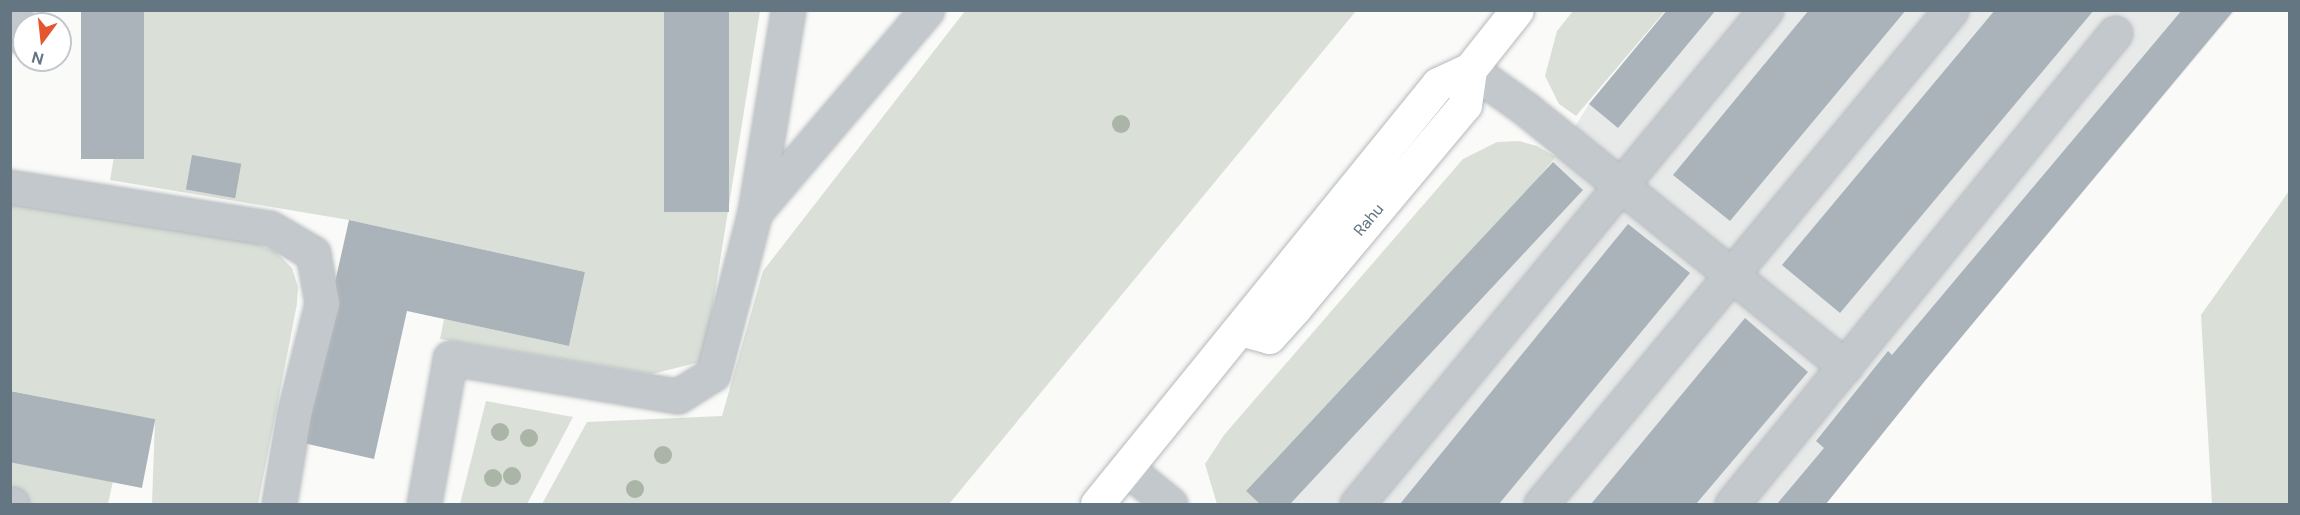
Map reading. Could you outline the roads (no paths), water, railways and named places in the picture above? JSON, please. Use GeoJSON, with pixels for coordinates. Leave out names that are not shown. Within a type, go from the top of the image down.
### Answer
{"type":"FeatureCollection","features":[{"type":"Feature","properties":{"kind":"highway","name":"Rahu"},"geometry":{"type":"LineString","coordinates":[[1097,504],[1438,84],[1470,69],[1517,10]]}},
{"type":"Feature","properties":{"kind":"lane"},"geometry":{"type":"LineString","coordinates":[[10,35],[15,10]]}},
{"type":"Feature","properties":{"kind":"lane"},"geometry":{"type":"LineString","coordinates":[[424,504],[450,358],[678,396],[713,374],[755,212],[788,10]]}},
{"type":"Feature","properties":{"kind":"lane"},"geometry":{"type":"LineString","coordinates":[[755,212],[927,10]]}},
{"type":"Feature","properties":{"kind":"lane"},"geometry":{"type":"LineString","coordinates":[[1357,504],[1622,187],[1766,10]]}},
{"type":"Feature","properties":{"kind":"lane"},"geometry":{"type":"LineString","coordinates":[[1541,504],[1951,10]]}},
{"type":"Feature","properties":{"kind":"lane"},"geometry":{"type":"LineString","coordinates":[[1732,504],[2115,33]]}},
{"type":"Feature","properties":{"kind":"lane"},"geometry":{"type":"LineString","coordinates":[[1470,69],[1526,109],[1845,366]]}},
{"type":"Feature","properties":{"kind":"lane"},"geometry":{"type":"LineString","coordinates":[[10,187],[270,228],[313,253],[322,303],[294,414],[279,504]]}},
{"type":"Feature","properties":{"kind":"lane"},"geometry":{"type":"LineString","coordinates":[[1126,468],[1170,504]]}}]}
